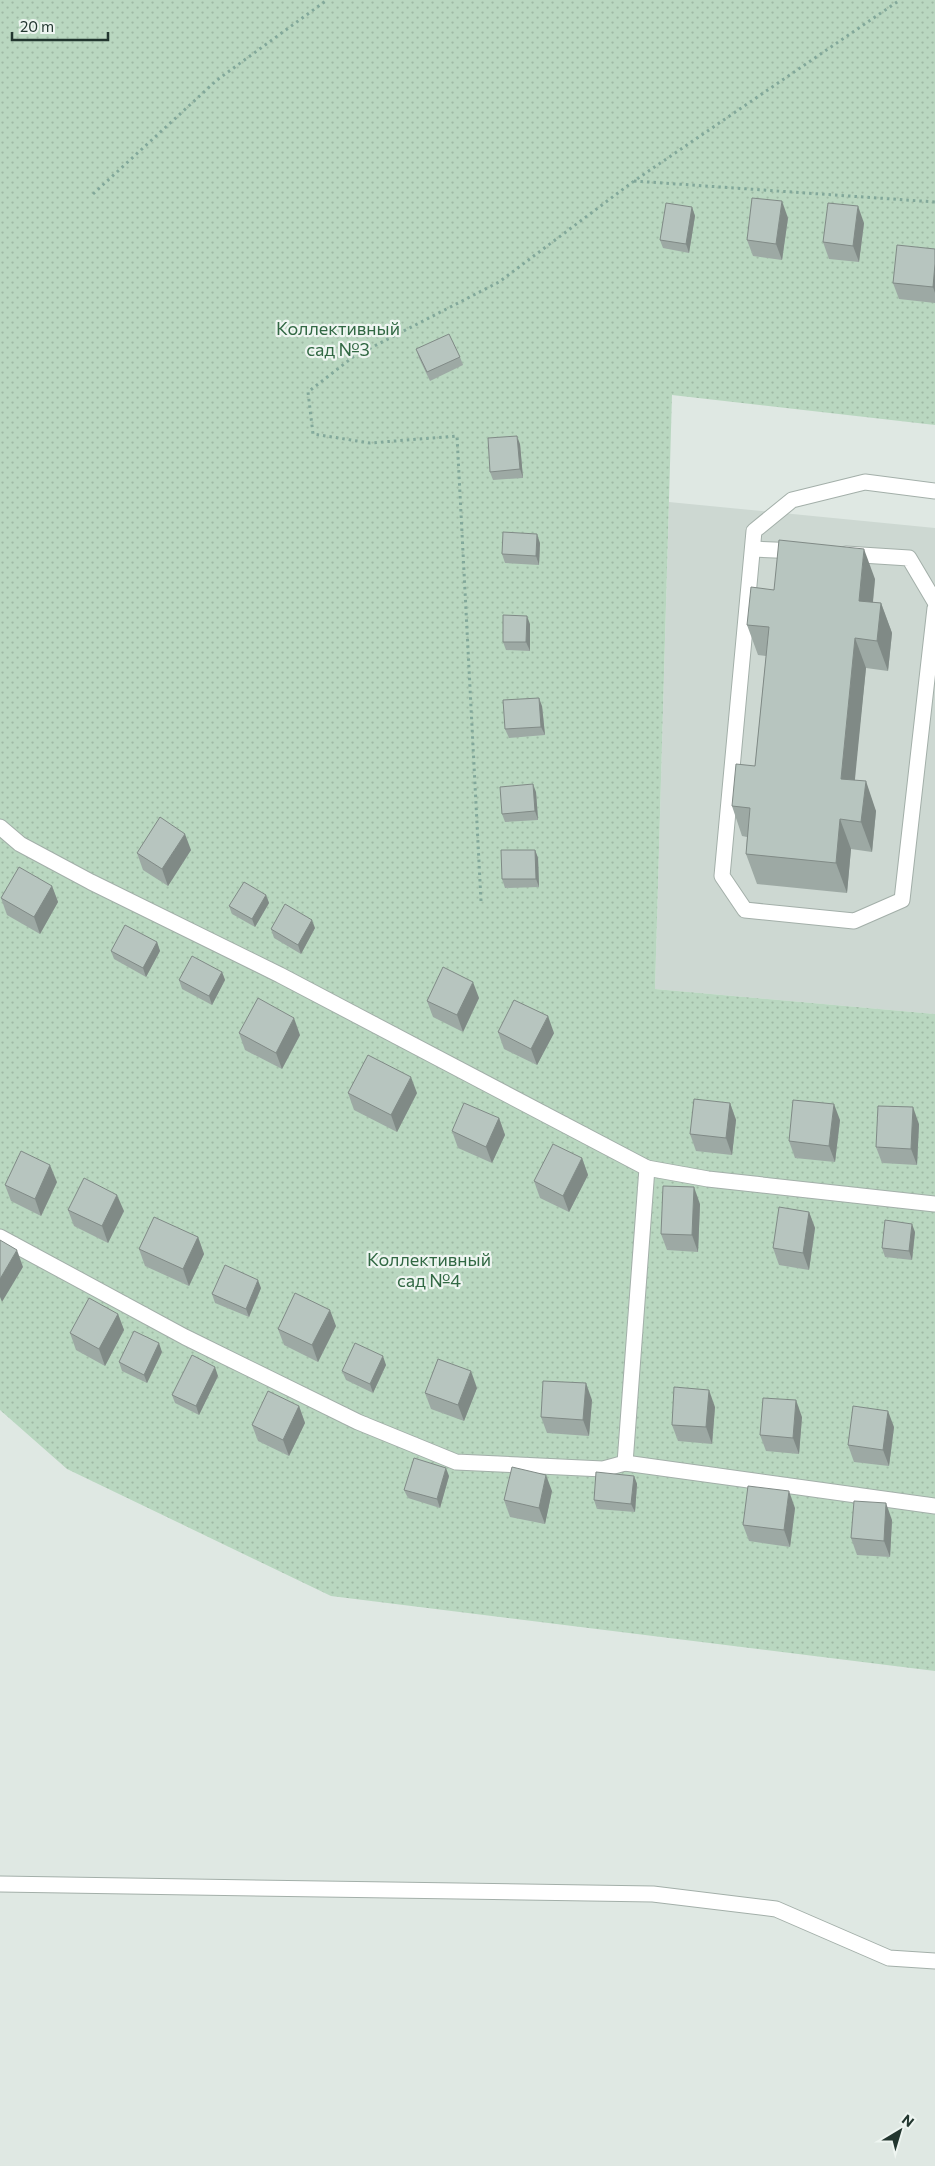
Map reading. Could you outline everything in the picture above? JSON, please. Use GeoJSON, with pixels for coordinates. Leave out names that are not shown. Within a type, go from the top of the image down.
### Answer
{"type":"FeatureCollection","features":[{"type":"Feature","properties":{"kind":"lane"},"geometry":{"type":"LineString","coordinates":[[935,491],[865,482],[792,500],[754,531],[722,876],[745,910],[854,921],[902,900],[935,608]]}},
{"type":"Feature","properties":{"kind":"lane"},"geometry":{"type":"LineString","coordinates":[[753,548],[811,552]]}},
{"type":"Feature","properties":{"kind":"lane"},"geometry":{"type":"LineString","coordinates":[[831,553],[909,558],[935,602]]}},
{"type":"Feature","properties":{"kind":"lane"},"geometry":{"type":"LineString","coordinates":[[0,827],[20,844],[280,975],[647,1168],[708,1179],[935,1204]]}},
{"type":"Feature","properties":{"kind":"lane"},"geometry":{"type":"LineString","coordinates":[[625,1462],[647,1168]]}},
{"type":"Feature","properties":{"kind":"lane"},"geometry":{"type":"LineString","coordinates":[[0,1237],[185,1337],[358,1422],[456,1462],[603,1470],[625,1462],[935,1506]]}},
{"type":"Feature","properties":{"kind":"lane"},"geometry":{"type":"LineString","coordinates":[[0,1884],[653,1894],[776,1909],[889,1958],[935,1961]]}},
{"type":"Feature","properties":{"kind":"path"},"geometry":{"type":"LineString","coordinates":[[93,194],[217,80],[327,0]]}},
{"type":"Feature","properties":{"kind":"path"},"geometry":{"type":"LineString","coordinates":[[481,901],[457,436],[370,443],[313,434],[308,392],[353,357],[499,282],[634,181],[900,0]]}},
{"type":"Feature","properties":{"kind":"path"},"geometry":{"type":"LineString","coordinates":[[634,181],[935,202]]}},
{"type":"Feature","properties":{"kind":"shaded area"},"geometry":{"type":"Polygon","coordinates":[[[669,502],[935,528],[935,1014],[655,989],[669,502]]]}},
{"type":"Feature","properties":{"kind":"green space"},"geometry":{"type":"Polygon","coordinates":[[[0,0],[935,0],[935,425],[672,395],[655,989],[935,1014],[935,1671],[331,1596],[67,1469],[0,1410],[0,0]]]}},
{"type":"Feature","properties":{"kind":"building"},"geometry":{"type":"Polygon","coordinates":[[[752,198],[782,201],[776,244],[747,240],[752,198]]]}},
{"type":"Feature","properties":{"kind":"building"},"geometry":{"type":"Polygon","coordinates":[[[666,203],[692,207],[686,244],[660,240],[666,203]]]}},
{"type":"Feature","properties":{"kind":"building"},"geometry":{"type":"Polygon","coordinates":[[[828,203],[858,206],[853,246],[823,242],[828,203]]]}},
{"type":"Feature","properties":{"kind":"building"},"geometry":{"type":"Polygon","coordinates":[[[897,245],[935,249],[933,287],[893,283],[897,245]]]}},
{"type":"Feature","properties":{"kind":"building"},"geometry":{"type":"Polygon","coordinates":[[[449,334],[460,357],[427,372],[416,349],[449,334]]]}},
{"type":"Feature","properties":{"kind":"building"},"geometry":{"type":"Polygon","coordinates":[[[517,436],[520,469],[490,472],[488,438],[517,436]]]}},
{"type":"Feature","properties":{"kind":"building"},"geometry":{"type":"Polygon","coordinates":[[[503,532],[537,534],[536,556],[502,554],[503,532]]]}},
{"type":"Feature","properties":{"kind":"building"},"geometry":{"type":"Polygon","coordinates":[[[779,540],[864,549],[859,601],[881,603],[877,641],[855,638],[841,779],[866,781],[861,822],[840,819],[836,863],[746,854],[750,808],[732,806],[736,764],[755,766],[769,627],[747,625],[751,587],[774,590],[779,540]]]}},
{"type":"Feature","properties":{"kind":"building"},"geometry":{"type":"Polygon","coordinates":[[[503,615],[527,616],[526,642],[503,642],[503,615]]]}},
{"type":"Feature","properties":{"kind":"building"},"geometry":{"type":"Polygon","coordinates":[[[539,698],[541,727],[505,729],[503,700],[539,698]]]}},
{"type":"Feature","properties":{"kind":"building"},"geometry":{"type":"Polygon","coordinates":[[[533,784],[535,811],[502,814],[500,787],[533,784]]]}},
{"type":"Feature","properties":{"kind":"building"},"geometry":{"type":"Polygon","coordinates":[[[160,817],[185,834],[162,869],[137,853],[160,817]]]}},
{"type":"Feature","properties":{"kind":"building"},"geometry":{"type":"Polygon","coordinates":[[[501,850],[535,850],[536,879],[502,879],[501,850]]]}},
{"type":"Feature","properties":{"kind":"building"},"geometry":{"type":"Polygon","coordinates":[[[19,867],[52,886],[34,917],[1,898],[19,867]]]}},
{"type":"Feature","properties":{"kind":"building"},"geometry":{"type":"Polygon","coordinates":[[[244,882],[266,895],[252,919],[229,906],[244,882]]]}},
{"type":"Feature","properties":{"kind":"building"},"geometry":{"type":"Polygon","coordinates":[[[285,904],[312,920],[298,945],[271,929],[285,904]]]}},
{"type":"Feature","properties":{"kind":"building"},"geometry":{"type":"Polygon","coordinates":[[[125,925],[157,942],[143,968],[111,951],[125,925]]]}},
{"type":"Feature","properties":{"kind":"building"},"geometry":{"type":"Polygon","coordinates":[[[192,956],[222,972],[209,996],[179,980],[192,956]]]}},
{"type":"Feature","properties":{"kind":"building"},"geometry":{"type":"Polygon","coordinates":[[[443,967],[473,982],[457,1015],[427,1001],[443,967]]]}},
{"type":"Feature","properties":{"kind":"building"},"geometry":{"type":"Polygon","coordinates":[[[258,998],[294,1018],[276,1053],[239,1033],[258,998]]]}},
{"type":"Feature","properties":{"kind":"building"},"geometry":{"type":"Polygon","coordinates":[[[514,1000],[548,1016],[531,1049],[498,1032],[514,1000]]]}},
{"type":"Feature","properties":{"kind":"building"},"geometry":{"type":"Polygon","coordinates":[[[368,1055],[411,1077],[391,1115],[348,1093],[368,1055]]]}},
{"type":"Feature","properties":{"kind":"building"},"geometry":{"type":"Polygon","coordinates":[[[694,1099],[730,1103],[726,1138],[690,1134],[694,1099]]]}},
{"type":"Feature","properties":{"kind":"building"},"geometry":{"type":"Polygon","coordinates":[[[793,1100],[834,1104],[829,1146],[789,1141],[793,1100]]]}},
{"type":"Feature","properties":{"kind":"building"},"geometry":{"type":"Polygon","coordinates":[[[464,1103],[499,1118],[486,1147],[452,1131],[464,1103]]]}},
{"type":"Feature","properties":{"kind":"building"},"geometry":{"type":"Polygon","coordinates":[[[878,1106],[913,1107],[911,1149],[876,1147],[878,1106]]]}},
{"type":"Feature","properties":{"kind":"building"},"geometry":{"type":"Polygon","coordinates":[[[553,1144],[582,1158],[563,1196],[534,1181],[553,1144]]]}},
{"type":"Feature","properties":{"kind":"building"},"geometry":{"type":"Polygon","coordinates":[[[21,1151],[50,1165],[35,1199],[5,1185],[21,1151]]]}},
{"type":"Feature","properties":{"kind":"building"},"geometry":{"type":"Polygon","coordinates":[[[84,1178],[117,1195],[102,1226],[68,1210],[84,1178]]]}},
{"type":"Feature","properties":{"kind":"building"},"geometry":{"type":"Polygon","coordinates":[[[663,1186],[694,1187],[692,1235],[661,1234],[663,1186]]]}},
{"type":"Feature","properties":{"kind":"building"},"geometry":{"type":"Polygon","coordinates":[[[779,1207],[809,1212],[803,1253],[773,1248],[779,1207]]]}},
{"type":"Feature","properties":{"kind":"building"},"geometry":{"type":"Polygon","coordinates":[[[154,1217],[198,1237],[183,1269],[139,1249],[154,1217]]]}},
{"type":"Feature","properties":{"kind":"building"},"geometry":{"type":"Polygon","coordinates":[[[885,1220],[912,1224],[909,1251],[882,1248],[885,1220]]]}},
{"type":"Feature","properties":{"kind":"building"},"geometry":{"type":"Polygon","coordinates":[[[0,1240],[17,1250],[0,1279],[0,1240]]]}},
{"type":"Feature","properties":{"kind":"building"},"geometry":{"type":"Polygon","coordinates":[[[225,1265],[258,1280],[246,1309],[212,1294],[225,1265]]]}},
{"type":"Feature","properties":{"kind":"building"},"geometry":{"type":"Polygon","coordinates":[[[295,1293],[330,1310],[312,1345],[278,1329],[295,1293]]]}},
{"type":"Feature","properties":{"kind":"building"},"geometry":{"type":"Polygon","coordinates":[[[89,1298],[118,1314],[99,1349],[70,1333],[89,1298]]]}},
{"type":"Feature","properties":{"kind":"building"},"geometry":{"type":"Polygon","coordinates":[[[134,1331],[159,1343],[144,1375],[119,1362],[134,1331]]]}},
{"type":"Feature","properties":{"kind":"building"},"geometry":{"type":"Polygon","coordinates":[[[355,1343],[383,1356],[370,1384],[342,1371],[355,1343]]]}},
{"type":"Feature","properties":{"kind":"building"},"geometry":{"type":"Polygon","coordinates":[[[192,1355],[215,1367],[196,1406],[172,1395],[192,1355]]]}},
{"type":"Feature","properties":{"kind":"building"},"geometry":{"type":"Polygon","coordinates":[[[438,1359],[471,1371],[458,1405],[425,1393],[438,1359]]]}},
{"type":"Feature","properties":{"kind":"building"},"geometry":{"type":"Polygon","coordinates":[[[543,1381],[586,1383],[583,1420],[541,1417],[543,1381]]]}},
{"type":"Feature","properties":{"kind":"building"},"geometry":{"type":"Polygon","coordinates":[[[674,1387],[709,1390],[706,1427],[672,1425],[674,1387]]]}},
{"type":"Feature","properties":{"kind":"building"},"geometry":{"type":"Polygon","coordinates":[[[268,1391],[299,1406],[283,1440],[252,1425],[268,1391]]]}},
{"type":"Feature","properties":{"kind":"building"},"geometry":{"type":"Polygon","coordinates":[[[763,1398],[796,1400],[793,1438],[760,1435],[763,1398]]]}},
{"type":"Feature","properties":{"kind":"building"},"geometry":{"type":"Polygon","coordinates":[[[853,1406],[888,1411],[883,1450],[848,1445],[853,1406]]]}},
{"type":"Feature","properties":{"kind":"building"},"geometry":{"type":"Polygon","coordinates":[[[414,1458],[446,1468],[437,1499],[404,1490],[414,1458]]]}},
{"type":"Feature","properties":{"kind":"building"},"geometry":{"type":"Polygon","coordinates":[[[512,1467],[546,1475],[539,1508],[504,1500],[512,1467]]]}},
{"type":"Feature","properties":{"kind":"building"},"geometry":{"type":"Polygon","coordinates":[[[596,1472],[634,1476],[631,1504],[594,1500],[596,1472]]]}},
{"type":"Feature","properties":{"kind":"building"},"geometry":{"type":"Polygon","coordinates":[[[748,1486],[789,1491],[784,1530],[743,1525],[748,1486]]]}},
{"type":"Feature","properties":{"kind":"building"},"geometry":{"type":"Polygon","coordinates":[[[854,1501],[886,1503],[884,1541],[851,1538],[854,1501]]]}},
{"type":"Feature","properties":{"kind":"park label","name":"Коллективный сад №3"},"geometry":{"type":"Point","coordinates":[338,338]}},
{"type":"Feature","properties":{"kind":"park label","name":"Коллективный сад №4"},"geometry":{"type":"Point","coordinates":[429,1269]}}]}
